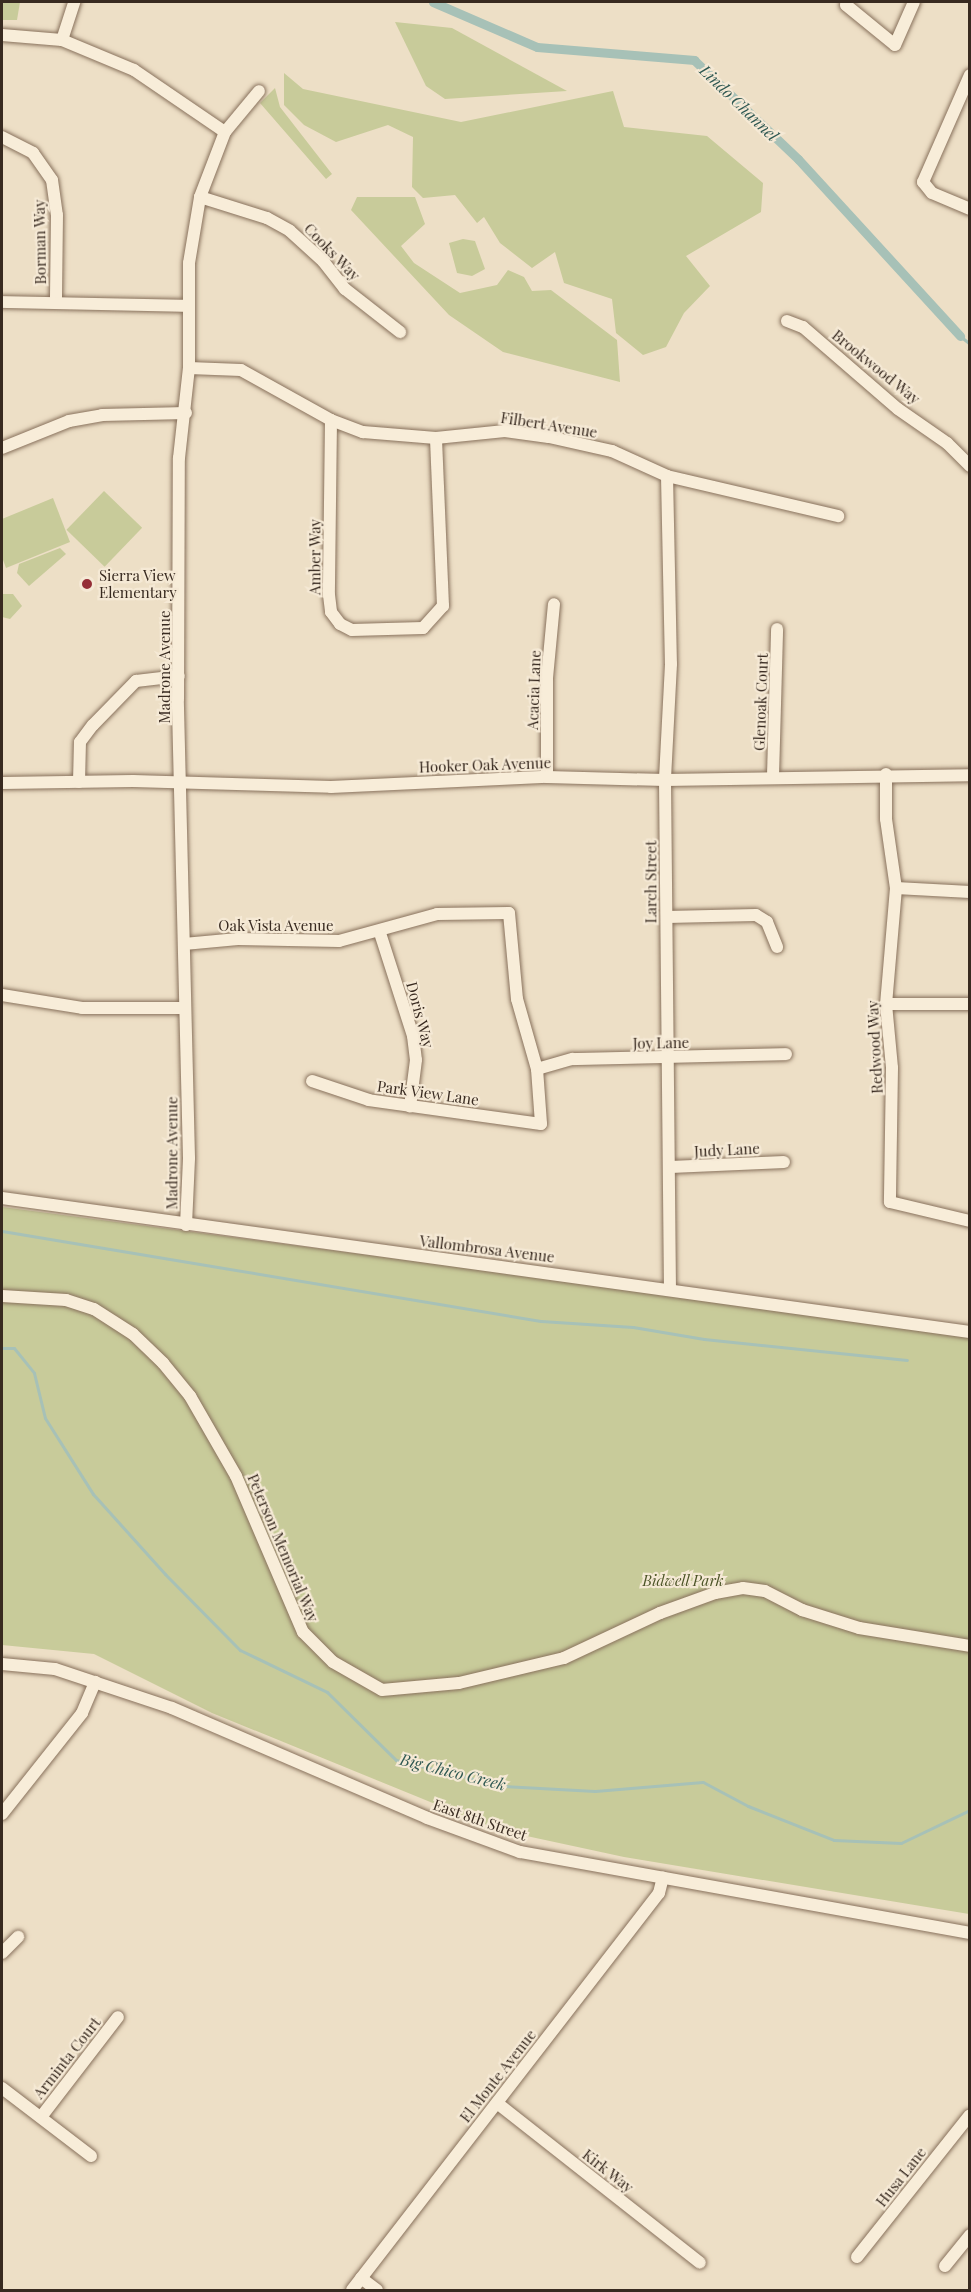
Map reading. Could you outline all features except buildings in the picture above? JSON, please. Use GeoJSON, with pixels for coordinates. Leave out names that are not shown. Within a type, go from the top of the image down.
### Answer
{"type":"FeatureCollection","features":[{"type":"Feature","properties":{"kind":"street"},"geometry":{"type":"LineString","coordinates":[[62,40],[74,2]]}},
{"type":"Feature","properties":{"kind":"street"},"geometry":{"type":"LineString","coordinates":[[846,3],[895,45],[914,2]]}},
{"type":"Feature","properties":{"kind":"street"},"geometry":{"type":"LineString","coordinates":[[2,35],[62,40],[135,70],[225,132]]}},
{"type":"Feature","properties":{"kind":"street"},"geometry":{"type":"LineString","coordinates":[[969,75],[923,182],[932,193],[969,208]]}},
{"type":"Feature","properties":{"kind":"street","name":"Madrone Avenue"},"geometry":{"type":"LineString","coordinates":[[186,1225],[183,785],[179,676],[179,458],[186,413],[189,368],[190,253],[200,197],[225,132],[259,91]]}},
{"type":"Feature","properties":{"kind":"street","name":"Borman Way"},"geometry":{"type":"LineString","coordinates":[[2,137],[33,153],[52,180],[57,214],[56,300]]}},
{"type":"Feature","properties":{"kind":"street","name":"Cooks Way"},"geometry":{"type":"LineString","coordinates":[[200,197],[267,218],[290,231],[323,261],[345,289],[400,332]]}},
{"type":"Feature","properties":{"kind":"street"},"geometry":{"type":"LineString","coordinates":[[2,302],[56,300],[188,306]]}},
{"type":"Feature","properties":{"kind":"street","name":"Brookwood Way"},"geometry":{"type":"LineString","coordinates":[[787,321],[803,327],[898,409],[947,443],[969,466]]}},
{"type":"Feature","properties":{"kind":"street","name":"Filbert Avenue"},"geometry":{"type":"LineString","coordinates":[[189,368],[241,370],[331,420],[385,436],[436,438],[505,431],[549,437],[612,451],[667,476],[838,516]]}},
{"type":"Feature","properties":{"kind":"street"},"geometry":{"type":"LineString","coordinates":[[2,448],[69,421],[102,415],[186,413]]}},
{"type":"Feature","properties":{"kind":"street","name":"Amber Way"},"geometry":{"type":"LineString","coordinates":[[331,420],[329,595],[331,612],[340,624],[352,630],[423,628],[443,606],[436,438]]}},
{"type":"Feature","properties":{"kind":"street","name":"Larch Street"},"geometry":{"type":"LineString","coordinates":[[667,476],[671,664],[665,780],[670,1288]]}},
{"type":"Feature","properties":{"kind":"street","name":"Acacia Lane"},"geometry":{"type":"LineString","coordinates":[[547,777],[547,678],[554,604]]}},
{"type":"Feature","properties":{"kind":"street","name":"Glenoak Court"},"geometry":{"type":"LineString","coordinates":[[773,776],[777,629]]}},
{"type":"Feature","properties":{"kind":"street"},"geometry":{"type":"LineString","coordinates":[[79,782],[80,742],[93,725],[136,681],[179,676]]}},
{"type":"Feature","properties":{"kind":"street","name":"Hooker Oak Avenue"},"geometry":{"type":"LineString","coordinates":[[2,783],[79,782],[331,787],[547,777],[665,780],[886,774],[969,775]]}},
{"type":"Feature","properties":{"kind":"street","name":"Redwood Way"},"geometry":{"type":"LineString","coordinates":[[886,774],[886,819],[896,888],[886,1004],[892,1068],[890,1202],[969,1221]]}},
{"type":"Feature","properties":{"kind":"street"},"geometry":{"type":"LineString","coordinates":[[896,888],[969,892]]}},
{"type":"Feature","properties":{"kind":"street","name":"Oak Vista Avenue"},"geometry":{"type":"LineString","coordinates":[[184,944],[238,939],[339,942],[380,933],[410,919],[437,914],[509,913],[517,999],[537,1069],[542,1124]]}},
{"type":"Feature","properties":{"kind":"street"},"geometry":{"type":"LineString","coordinates":[[667,917],[756,915],[768,922],[777,947]]}},
{"type":"Feature","properties":{"kind":"street","name":"Doris Way"},"geometry":{"type":"LineString","coordinates":[[380,933],[413,1036],[416,1060],[410,1107]]}},
{"type":"Feature","properties":{"kind":"street"},"geometry":{"type":"LineString","coordinates":[[2,995],[82,1008],[185,1008]]}},
{"type":"Feature","properties":{"kind":"street"},"geometry":{"type":"LineString","coordinates":[[886,1004],[969,1004]]}},
{"type":"Feature","properties":{"kind":"street","name":"Joy Lane"},"geometry":{"type":"LineString","coordinates":[[537,1069],[573,1059],[668,1059],[786,1054]]}},
{"type":"Feature","properties":{"kind":"street","name":"Park View Lane"},"geometry":{"type":"LineString","coordinates":[[312,1081],[369,1100],[542,1124]]}},
{"type":"Feature","properties":{"kind":"street","name":"Judy Lane"},"geometry":{"type":"LineString","coordinates":[[670,1167],[784,1162]]}},
{"type":"Feature","properties":{"kind":"street","name":"Vallombrosa Avenue"},"geometry":{"type":"LineString","coordinates":[[2,1198],[186,1225],[670,1288],[969,1332]]}},
{"type":"Feature","properties":{"kind":"street","name":"Peterson Memorial Way"},"geometry":{"type":"LineString","coordinates":[[2,1296],[66,1300],[94,1309],[115,1320],[164,1363],[190,1396],[236,1476],[303,1632],[333,1662],[382,1690],[459,1683],[564,1658],[660,1613],[716,1593],[743,1588],[765,1592],[802,1610],[859,1628],[969,1646]]}},
{"type":"Feature","properties":{"kind":"street","name":"East 8th Street"},"geometry":{"type":"LineString","coordinates":[[2,1664],[55,1669],[171,1708],[480,1839],[520,1852],[969,1933]]}},
{"type":"Feature","properties":{"kind":"street"},"geometry":{"type":"LineString","coordinates":[[2,1814],[82,1713],[95,1682]]}},
{"type":"Feature","properties":{"kind":"street","name":"El Monte Avenue"},"geometry":{"type":"LineString","coordinates":[[352,2290],[659,1893],[663,1877]]}},
{"type":"Feature","properties":{"kind":"street"},"geometry":{"type":"LineString","coordinates":[[2,1953],[18,1937]]}},
{"type":"Feature","properties":{"kind":"street","name":"Arminta Court"},"geometry":{"type":"LineString","coordinates":[[41,2117],[118,2018]]}},
{"type":"Feature","properties":{"kind":"street"},"geometry":{"type":"LineString","coordinates":[[2,2088],[91,2156]]}},
{"type":"Feature","properties":{"kind":"street","name":"Kirk Way"},"geometry":{"type":"LineString","coordinates":[[497,2103],[700,2263]]}},
{"type":"Feature","properties":{"kind":"street","name":"Husa Lane"},"geometry":{"type":"LineString","coordinates":[[857,2257],[969,2115]]}},
{"type":"Feature","properties":{"kind":"street"},"geometry":{"type":"LineString","coordinates":[[945,2266],[969,2235]]}},
{"type":"Feature","properties":{"kind":"street"},"geometry":{"type":"LineString","coordinates":[[361,2278],[376,2290]]}},
{"type":"Feature","properties":{"kind":"green space"},"geometry":{"type":"Polygon","coordinates":[[[2,2],[20,2],[17,20],[2,20],[2,2]]]}},
{"type":"Feature","properties":{"kind":"green space"},"geometry":{"type":"Polygon","coordinates":[[[395,22],[452,28],[567,91],[445,99],[426,86],[395,22]]]}},
{"type":"Feature","properties":{"kind":"green space"},"geometry":{"type":"Polygon","coordinates":[[[284,73],[303,89],[461,122],[613,91],[624,127],[707,136],[763,183],[761,212],[686,256],[710,286],[684,313],[666,347],[643,355],[616,333],[612,299],[564,283],[555,252],[532,268],[500,243],[484,217],[477,223],[455,195],[423,198],[412,187],[413,137],[388,125],[336,142],[304,125],[284,105],[284,73]]]}},
{"type":"Feature","properties":{"kind":"green space"},"geometry":{"type":"Polygon","coordinates":[[[275,88],[280,107],[332,174],[326,179],[260,103],[275,88]]]}},
{"type":"Feature","properties":{"kind":"green space"},"geometry":{"type":"Polygon","coordinates":[[[357,197],[415,197],[425,224],[401,246],[414,263],[460,293],[497,285],[508,270],[524,277],[532,291],[551,290],[617,340],[620,382],[503,352],[449,315],[351,210],[357,197]]]}},
{"type":"Feature","properties":{"kind":"green space"},"geometry":{"type":"Polygon","coordinates":[[[463,239],[475,241],[485,269],[472,276],[457,273],[449,243],[463,239]]]}},
{"type":"Feature","properties":{"kind":"green space"},"geometry":{"type":"Polygon","coordinates":[[[104,491],[142,528],[105,567],[66,530],[104,491]]]}},
{"type":"Feature","properties":{"kind":"green space"},"geometry":{"type":"Polygon","coordinates":[[[53,498],[70,542],[6,568],[2,557],[2,519],[53,498]]]}},
{"type":"Feature","properties":{"kind":"green space"},"geometry":{"type":"Polygon","coordinates":[[[60,548],[66,554],[29,586],[17,573],[19,564],[60,548]]]}},
{"type":"Feature","properties":{"kind":"green space"},"geometry":{"type":"Polygon","coordinates":[[[2,594],[13,594],[22,606],[10,619],[2,617],[2,594]]]}},
{"type":"Feature","properties":{"kind":"green space","name":"Bidwell Park"},"geometry":{"type":"Polygon","coordinates":[[[2,1207],[969,1334],[969,1914],[624,1857],[499,1830],[212,1713],[94,1654],[2,1645],[2,1207]]]}},
{"type":"Feature","properties":{"kind":"waterway","name":"Lindo Channel"},"geometry":{"type":"LineString","coordinates":[[433,2],[537,47],[694,60],[798,159],[960,336]]}},
{"type":"Feature","properties":{"kind":"waterway","name":"Lindo Channel"},"geometry":{"type":"LineString","coordinates":[[960,336],[970,344]]}},
{"type":"Feature","properties":{"kind":"waterway"},"geometry":{"type":"LineString","coordinates":[[2,1231],[541,1321],[633,1327],[704,1339],[907,1360]]}},
{"type":"Feature","properties":{"kind":"waterway","name":"Big Chico Creek"},"geometry":{"type":"LineString","coordinates":[[2,1348],[14,1348],[34,1373],[45,1418],[93,1494],[165,1574],[240,1650],[327,1692],[396,1760],[503,1786],[595,1791],[703,1782],[748,1806],[834,1840],[901,1843],[970,1810]]}},
{"type":"Feature","properties":{"kind":"place","name":"Sierra View Elementary"},"geometry":{"type":"Point","coordinates":[87,584]}}]}
